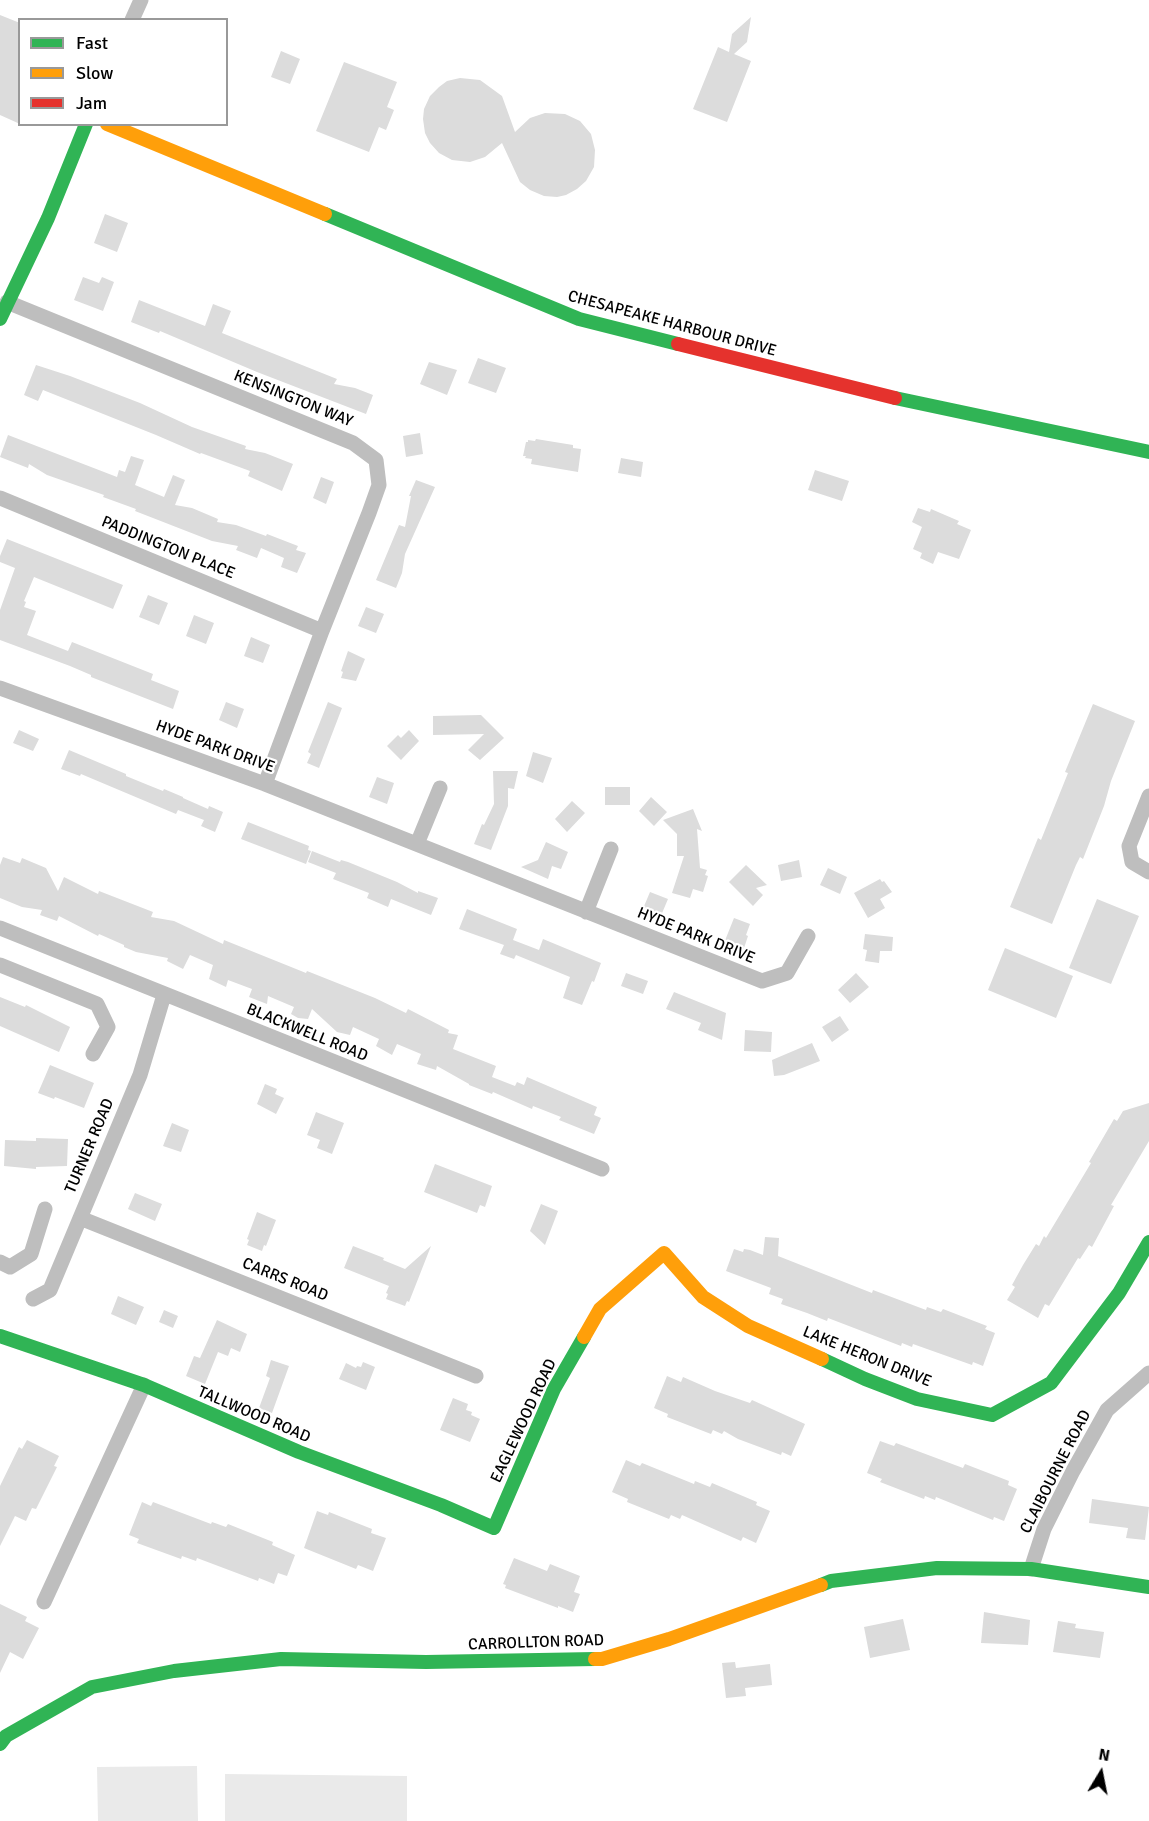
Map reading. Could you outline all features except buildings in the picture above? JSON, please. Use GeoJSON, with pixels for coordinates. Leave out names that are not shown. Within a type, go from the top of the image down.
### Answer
{"type":"FeatureCollection","features":[{"type":"Feature","properties":{"kind":"street"},"geometry":{"type":"LineString","coordinates":[[133,18],[141,0]]}},
{"type":"Feature","properties":{"kind":"street"},"geometry":{"type":"LineString","coordinates":[[0,319],[48,218],[85,126]]}},
{"type":"Feature","properties":{"kind":"street","name":"CHESAPEAKE HARBOUR DRIVE"},"geometry":{"type":"LineString","coordinates":[[112,126],[579,319],[848,387],[1149,452]]}},
{"type":"Feature","properties":{"kind":"street","name":"KENSINGTON WAY"},"geometry":{"type":"LineString","coordinates":[[7,302],[353,443],[376,460],[379,485],[265,784]]}},
{"type":"Feature","properties":{"kind":"street","name":"PADDINGTON PLACE"},"geometry":{"type":"LineString","coordinates":[[0,498],[322,631]]}},
{"type":"Feature","properties":{"kind":"street","name":"HYDE PARK DRIVE"},"geometry":{"type":"LineString","coordinates":[[0,688],[265,784],[762,981],[787,974],[808,936]]}},
{"type":"Feature","properties":{"kind":"street"},"geometry":{"type":"LineString","coordinates":[[417,844],[440,788]]}},
{"type":"Feature","properties":{"kind":"street"},"geometry":{"type":"LineString","coordinates":[[1149,796],[1129,846],[1132,862],[1149,872]]}},
{"type":"Feature","properties":{"kind":"street"},"geometry":{"type":"LineString","coordinates":[[586,912],[611,849]]}},
{"type":"Feature","properties":{"kind":"street","name":"BLACKWELL ROAD"},"geometry":{"type":"LineString","coordinates":[[0,928],[602,1169]]}},
{"type":"Feature","properties":{"kind":"street"},"geometry":{"type":"LineString","coordinates":[[0,965],[97,1004],[108,1027],[93,1054]]}},
{"type":"Feature","properties":{"kind":"street","name":"TURNER ROAD"},"geometry":{"type":"LineString","coordinates":[[33,1299],[50,1290],[140,1075],[164,995]]}},
{"type":"Feature","properties":{"kind":"street"},"geometry":{"type":"LineString","coordinates":[[0,1262],[10,1267],[31,1254],[45,1209]]}},
{"type":"Feature","properties":{"kind":"street","name":"CARRS ROAD"},"geometry":{"type":"LineString","coordinates":[[80,1218],[477,1376]]}},
{"type":"Feature","properties":{"kind":"street","name":"LAKE HERON DRIVE"},"geometry":{"type":"LineString","coordinates":[[664,1253],[703,1297],[748,1326],[917,1399],[992,1415],[1051,1383],[1119,1293],[1149,1242]]}},
{"type":"Feature","properties":{"kind":"street","name":"EAGLEWOOD ROAD"},"geometry":{"type":"LineString","coordinates":[[494,1528],[554,1389],[600,1310],[664,1253]]}},
{"type":"Feature","properties":{"kind":"street","name":"TALLWOOD ROAD"},"geometry":{"type":"LineString","coordinates":[[0,1336],[144,1385],[299,1452],[441,1505],[494,1528]]}},
{"type":"Feature","properties":{"kind":"street","name":"CLAIBOURNE ROAD"},"geometry":{"type":"LineString","coordinates":[[1031,1569],[1044,1529],[1107,1410],[1149,1373]]}},
{"type":"Feature","properties":{"kind":"street"},"geometry":{"type":"LineString","coordinates":[[44,1602],[144,1385]]}},
{"type":"Feature","properties":{"kind":"street","name":"CARROLLTON ROAD"},"geometry":{"type":"LineString","coordinates":[[0,1744],[6,1736],[92,1687],[174,1671],[280,1659],[426,1662],[602,1659],[669,1639],[831,1581],[937,1568],[1031,1569],[1149,1587]]}},
{"type":"Feature","properties":{"kind":"shaded area"},"geometry":{"type":"Polygon","coordinates":[[[197,1766],[198,1821],[98,1821],[97,1767],[197,1766]]]}},
{"type":"Feature","properties":{"kind":"shaded area"},"geometry":{"type":"Polygon","coordinates":[[[225,1774],[407,1776],[407,1821],[225,1821],[225,1774]]]}},
{"type":"Feature","properties":{"kind":"traffic: fast"},"geometry":{"type":"LineString","coordinates":[[0,319],[48,218],[85,126]]}},
{"type":"Feature","properties":{"kind":"traffic: fast"},"geometry":{"type":"LineString","coordinates":[[325,214],[579,319],[678,344]]}},
{"type":"Feature","properties":{"kind":"traffic: fast"},"geometry":{"type":"LineString","coordinates":[[895,398],[1149,452]]}},
{"type":"Feature","properties":{"kind":"traffic: fast"},"geometry":{"type":"LineString","coordinates":[[822,1359],[917,1399],[992,1415],[1051,1383],[1119,1293],[1149,1242]]}},
{"type":"Feature","properties":{"kind":"traffic: fast"},"geometry":{"type":"LineString","coordinates":[[0,1336],[144,1385],[299,1452],[441,1505],[494,1528],[554,1389],[584,1337]]}},
{"type":"Feature","properties":{"kind":"traffic: fast"},"geometry":{"type":"LineString","coordinates":[[821,1585],[831,1581],[937,1568],[1031,1569],[1149,1587]]}},
{"type":"Feature","properties":{"kind":"traffic: fast"},"geometry":{"type":"LineString","coordinates":[[0,1744],[6,1736],[92,1687],[174,1671],[281,1659],[426,1662],[595,1659]]}},
{"type":"Feature","properties":{"kind":"traffic: slow"},"geometry":{"type":"LineString","coordinates":[[112,126],[325,214]]}},
{"type":"Feature","properties":{"kind":"traffic: slow"},"geometry":{"type":"LineString","coordinates":[[584,1337],[600,1309],[664,1253],[703,1297],[748,1326],[822,1359]]}},
{"type":"Feature","properties":{"kind":"traffic: slow"},"geometry":{"type":"LineString","coordinates":[[595,1659],[602,1659],[669,1639],[821,1585]]}},
{"type":"Feature","properties":{"kind":"traffic: jam"},"geometry":{"type":"LineString","coordinates":[[678,344],[895,398]]}}]}
